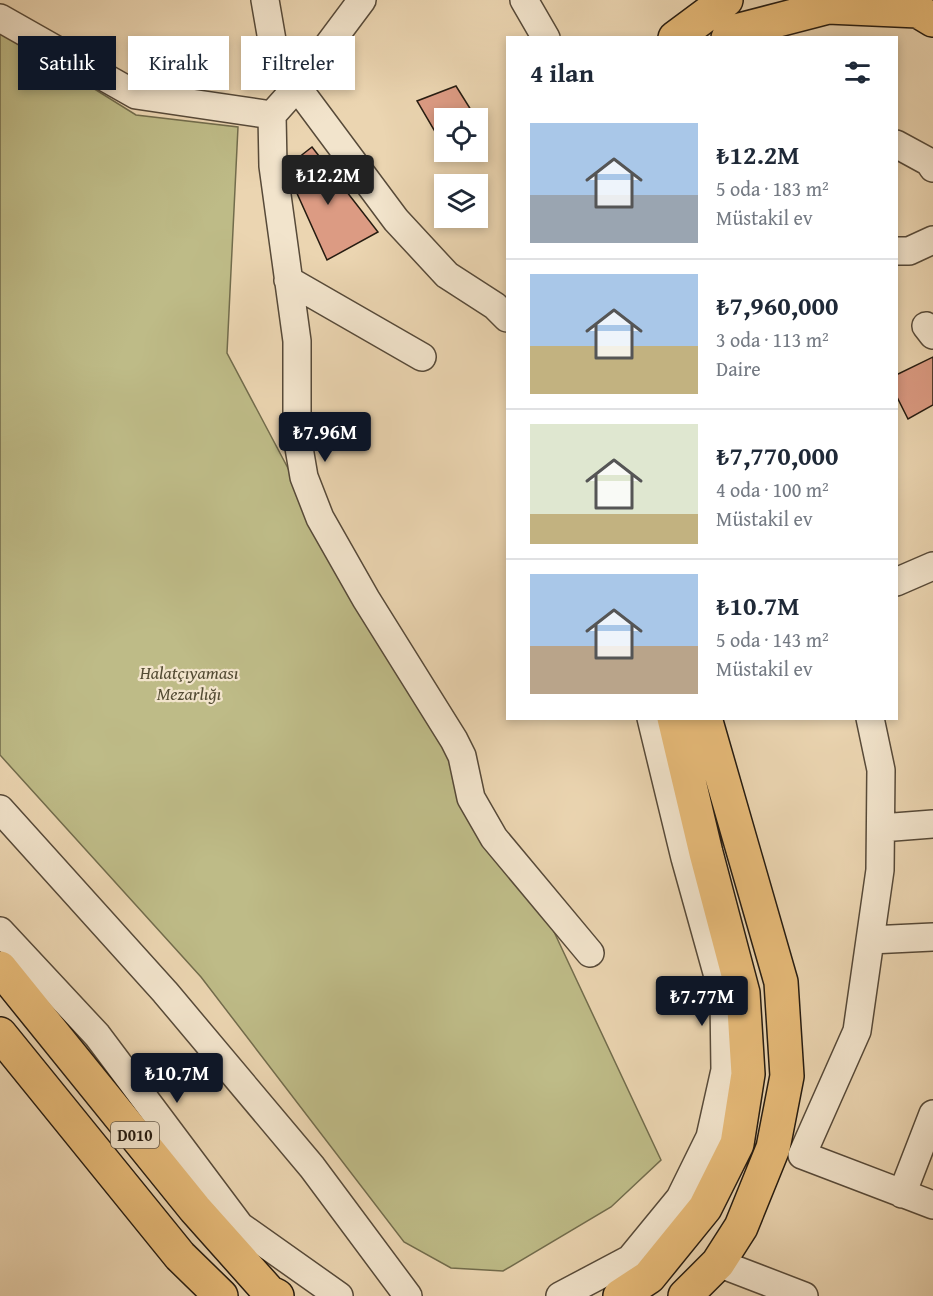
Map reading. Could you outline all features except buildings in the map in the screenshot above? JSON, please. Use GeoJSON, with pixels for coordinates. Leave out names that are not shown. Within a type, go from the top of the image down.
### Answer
{"type":"FeatureCollection","features":[{"type":"Feature","properties":{"kind":"highway"},"geometry":{"type":"LineString","coordinates":[[678,36],[726,0]]}},
{"type":"Feature","properties":{"kind":"highway"},"geometry":{"type":"LineString","coordinates":[[730,36],[736,31],[828,7],[918,11],[933,20]]}},
{"type":"Feature","properties":{"kind":"highway"},"geometry":{"type":"LineString","coordinates":[[620,1296],[649,1277],[705,1208],[737,1144],[748,1074],[743,993],[706,853],[674,720]]}},
{"type":"Feature","properties":{"kind":"highway"},"geometry":{"type":"LineString","coordinates":[[685,1296],[718,1263],[741,1227],[773,1148],[787,1076],[781,982],[706,720]]}},
{"type":"Feature","properties":{"kind":"highway","name":"D010"},"geometry":{"type":"LineString","coordinates":[[0,968],[195,1209],[270,1292],[277,1296]]}},
{"type":"Feature","properties":{"kind":"highway","name":"D010"},"geometry":{"type":"LineString","coordinates":[[0,1034],[180,1257],[221,1296]]}},
{"type":"Feature","properties":{"kind":"street"},"geometry":{"type":"LineString","coordinates":[[265,0],[271,36]]}},
{"type":"Feature","properties":{"kind":"street"},"geometry":{"type":"LineString","coordinates":[[335,36],[362,0]]}},
{"type":"Feature","properties":{"kind":"street"},"geometry":{"type":"LineString","coordinates":[[524,0],[545,36]]}},
{"type":"Feature","properties":{"kind":"street"},"geometry":{"type":"LineString","coordinates":[[0,18],[136,95],[272,115]]}},
{"type":"Feature","properties":{"kind":"street"},"geometry":{"type":"LineString","coordinates":[[294,90],[272,115],[273,166],[297,341],[297,436],[304,477],[320,518],[366,599],[454,740],[467,776],[471,798],[494,838],[590,953]]}},
{"type":"Feature","properties":{"kind":"street"},"geometry":{"type":"LineString","coordinates":[[299,90],[396,220],[447,275],[495,306],[506,317]]}},
{"type":"Feature","properties":{"kind":"street"},"geometry":{"type":"LineString","coordinates":[[898,145],[929,162],[933,168]]}},
{"type":"Feature","properties":{"kind":"street"},"geometry":{"type":"LineString","coordinates":[[898,251],[909,251],[933,240]]}},
{"type":"Feature","properties":{"kind":"street"},"geometry":{"type":"LineString","coordinates":[[288,280],[422,357]]}},
{"type":"Feature","properties":{"kind":"street"},"geometry":{"type":"LineString","coordinates":[[898,581],[933,566]]}},
{"type":"Feature","properties":{"kind":"street"},"geometry":{"type":"LineString","coordinates":[[560,1296],[630,1259],[680,1198],[710,1137],[725,1070],[724,998],[685,858],[651,720]]}},
{"type":"Feature","properties":{"kind":"street"},"geometry":{"type":"LineString","coordinates":[[870,720],[881,770],[880,870],[857,1031],[801,1155],[933,1206]]}},
{"type":"Feature","properties":{"kind":"street"},"geometry":{"type":"LineString","coordinates":[[0,809],[165,992],[268,1114],[312,1167],[408,1296]]}},
{"type":"Feature","properties":{"kind":"street"},"geometry":{"type":"LineString","coordinates":[[880,828],[933,824]]}},
{"type":"Feature","properties":{"kind":"street"},"geometry":{"type":"LineString","coordinates":[[0,931],[97,1035],[240,1226],[339,1296]]}},
{"type":"Feature","properties":{"kind":"street"},"geometry":{"type":"LineString","coordinates":[[870,940],[933,937]]}},
{"type":"Feature","properties":{"kind":"street"},"geometry":{"type":"LineString","coordinates":[[902,1194],[933,1114]]}},
{"type":"Feature","properties":{"kind":"street"},"geometry":{"type":"LineString","coordinates":[[718,1263],[804,1296]]}},
{"type":"Feature","properties":{"kind":"green space","name":"Halatçıyaması Mezarlığı"},"geometry":{"type":"Polygon","coordinates":[[[0,30],[18,41],[18,90],[96,90],[136,115],[238,127],[227,353],[353,591],[548,919],[661,1160],[611,1207],[503,1271],[451,1268],[404,1242],[201,977],[0,755],[0,30]]]}}]}
